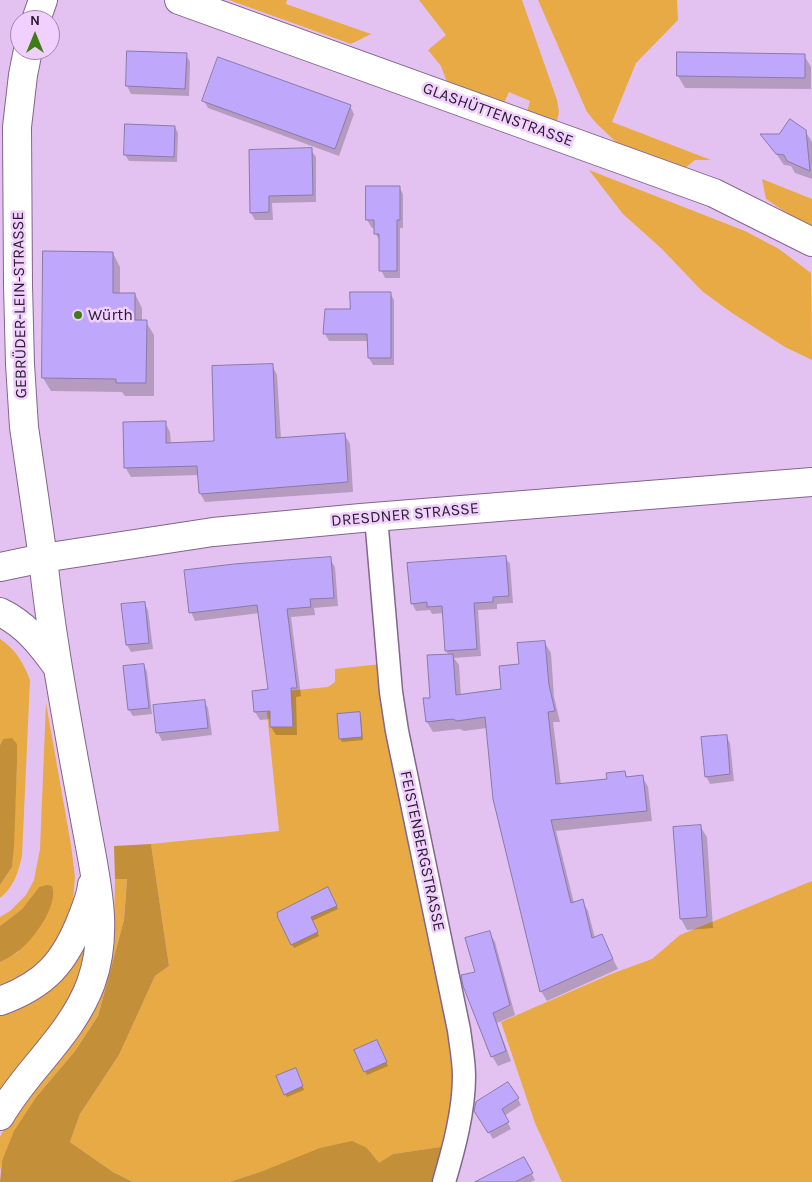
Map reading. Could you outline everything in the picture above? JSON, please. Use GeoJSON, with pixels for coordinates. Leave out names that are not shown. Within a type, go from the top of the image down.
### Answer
{"type":"FeatureCollection","features":[{"type":"Feature","properties":{"kind":"main road","name":"GLASHÜTTENSTRASSE"},"geometry":{"type":"LineString","coordinates":[[179,0],[714,193],[812,242]]}},
{"type":"Feature","properties":{"kind":"main road","name":"GEBRÜDER-LEIN-STRASSE"},"geometry":{"type":"LineString","coordinates":[[26,60],[17,127],[19,334],[24,427],[57,666],[93,863]]}},
{"type":"Feature","properties":{"kind":"main road","name":"DRESDNER STRASSE"},"geometry":{"type":"LineString","coordinates":[[0,567],[43,558],[213,532],[812,482]]}},
{"type":"Feature","properties":{"kind":"main road"},"geometry":{"type":"LineString","coordinates":[[0,612],[20,624],[34,636],[57,666]]}},
{"type":"Feature","properties":{"kind":"main road"},"geometry":{"type":"LineString","coordinates":[[0,1001],[36,984],[53,970],[66,954],[86,909],[91,889],[93,863]]}},
{"type":"Feature","properties":{"kind":"main road"},"geometry":{"type":"LineString","coordinates":[[0,1116],[22,1083],[63,1034],[75,1016],[91,981],[101,934],[93,863]]}},
{"type":"Feature","properties":{"kind":"street","name":"FEISTENBERGSTRASSE"},"geometry":{"type":"LineString","coordinates":[[376,517],[391,692],[397,731],[457,1021],[463,1059],[464,1079],[460,1114],[444,1182]]}},
{"type":"Feature","properties":{"kind":"shaded area"},"geometry":{"type":"Polygon","coordinates":[[[229,0],[287,0],[286,4],[371,34],[351,44],[229,0]]]}},
{"type":"Feature","properties":{"kind":"shaded area"},"geometry":{"type":"Polygon","coordinates":[[[419,0],[522,0],[557,100],[559,112],[557,121],[527,112],[530,101],[509,92],[504,103],[447,82],[441,66],[428,50],[446,35],[419,0]]]}},
{"type":"Feature","properties":{"kind":"shaded area"},"geometry":{"type":"Polygon","coordinates":[[[538,0],[677,0],[678,20],[636,63],[612,122],[711,160],[695,160],[684,169],[618,144],[587,112],[538,0]]]}},
{"type":"Feature","properties":{"kind":"shaded area"},"geometry":{"type":"Polygon","coordinates":[[[589,170],[745,231],[779,249],[811,273],[812,360],[785,347],[702,291],[662,249],[623,214],[589,170]]]}},
{"type":"Feature","properties":{"kind":"shaded area"},"geometry":{"type":"Polygon","coordinates":[[[762,179],[812,199],[812,230],[766,199],[762,179]]]}},
{"type":"Feature","properties":{"kind":"shaded area"},"geometry":{"type":"Polygon","coordinates":[[[0,639],[11,647],[19,657],[30,680],[22,856],[15,879],[0,898],[0,885],[12,867],[17,744],[3,739],[0,745],[0,639]]]}},
{"type":"Feature","properties":{"kind":"shaded area"},"geometry":{"type":"Polygon","coordinates":[[[381,664],[456,1064],[447,1146],[393,1154],[379,1164],[367,1148],[263,1171],[229,1182],[133,1182],[113,1172],[70,1142],[80,1114],[119,1055],[155,976],[169,966],[151,844],[279,831],[265,693],[328,687],[335,682],[335,669],[381,664]]]}},
{"type":"Feature","properties":{"kind":"shaded area"},"geometry":{"type":"Polygon","coordinates":[[[46,703],[71,845],[75,877],[73,900],[62,935],[45,961],[20,981],[0,989],[0,962],[18,952],[39,887],[22,909],[0,926],[0,917],[10,911],[26,895],[34,880],[40,849],[46,703]]]}},
{"type":"Feature","properties":{"kind":"shaded area"},"geometry":{"type":"Polygon","coordinates":[[[12,738],[17,744],[14,846],[12,867],[0,885],[0,745],[3,739],[12,738]]]}},
{"type":"Feature","properties":{"kind":"shaded area"},"geometry":{"type":"Polygon","coordinates":[[[151,844],[169,966],[155,976],[119,1055],[80,1114],[70,1142],[113,1172],[133,1182],[0,1182],[2,1161],[14,1131],[37,1096],[75,1051],[98,1016],[124,920],[127,879],[115,879],[114,846],[151,844]]]}},
{"type":"Feature","properties":{"kind":"shaded area"},"geometry":{"type":"Polygon","coordinates":[[[127,878],[124,920],[98,1016],[75,1051],[37,1096],[2,1161],[0,1171],[0,1137],[114,927],[115,879],[127,878]]]}},
{"type":"Feature","properties":{"kind":"shaded area"},"geometry":{"type":"Polygon","coordinates":[[[812,881],[812,1182],[562,1182],[535,1123],[501,1022],[611,974],[652,959],[680,935],[812,881]]]}},
{"type":"Feature","properties":{"kind":"shaded area"},"geometry":{"type":"Polygon","coordinates":[[[52,886],[53,894],[52,903],[43,922],[23,947],[0,962],[0,926],[22,909],[39,887],[52,886]]]}},
{"type":"Feature","properties":{"kind":"shaded area"},"geometry":{"type":"Polygon","coordinates":[[[89,938],[80,978],[56,1023],[0,1094],[0,1013],[89,938]]]}},
{"type":"Feature","properties":{"kind":"shaded area"},"geometry":{"type":"Polygon","coordinates":[[[352,1141],[367,1148],[379,1163],[393,1154],[447,1146],[436,1182],[229,1182],[263,1171],[320,1148],[352,1141]]]}},
{"type":"Feature","properties":{"kind":"building"},"geometry":{"type":"Polygon","coordinates":[[[127,51],[187,53],[185,89],[126,86],[127,51]]]}},
{"type":"Feature","properties":{"kind":"building"},"geometry":{"type":"Polygon","coordinates":[[[677,52],[805,54],[805,78],[677,76],[677,52]]]}},
{"type":"Feature","properties":{"kind":"building"},"geometry":{"type":"Polygon","coordinates":[[[218,57],[351,105],[335,149],[202,101],[218,57]]]}},
{"type":"Feature","properties":{"kind":"building"},"geometry":{"type":"Polygon","coordinates":[[[790,119],[806,130],[810,171],[787,161],[784,155],[776,154],[760,134],[779,134],[790,119]]]}},
{"type":"Feature","properties":{"kind":"building"},"geometry":{"type":"Polygon","coordinates":[[[125,124],[175,126],[174,157],[124,155],[125,124]]]}},
{"type":"Feature","properties":{"kind":"building"},"geometry":{"type":"Polygon","coordinates":[[[312,148],[313,195],[269,196],[269,212],[250,213],[249,150],[312,148]]]}},
{"type":"Feature","properties":{"kind":"building"},"geometry":{"type":"Polygon","coordinates":[[[366,186],[400,186],[400,220],[397,220],[397,271],[379,271],[379,234],[374,234],[374,220],[366,220],[366,186]]]}},
{"type":"Feature","properties":{"kind":"building","name":"Würth"},"geometry":{"type":"Polygon","coordinates":[[[43,251],[113,252],[113,293],[135,293],[135,320],[147,320],[146,383],[116,383],[116,379],[42,378],[43,251]]]}},
{"type":"Feature","properties":{"kind":"building"},"geometry":{"type":"Polygon","coordinates":[[[350,292],[391,292],[391,358],[368,358],[367,334],[323,334],[325,309],[350,309],[350,292]]]}},
{"type":"Feature","properties":{"kind":"building"},"geometry":{"type":"Polygon","coordinates":[[[273,364],[276,438],[345,433],[348,482],[201,494],[199,493],[197,466],[124,468],[123,422],[166,421],[166,443],[214,441],[212,366],[273,364]]]}},
{"type":"Feature","properties":{"kind":"building"},"geometry":{"type":"Polygon","coordinates":[[[506,556],[509,596],[493,597],[493,602],[474,603],[477,649],[445,651],[442,606],[427,607],[427,602],[411,604],[407,563],[506,556]]]}},
{"type":"Feature","properties":{"kind":"building"},"geometry":{"type":"Polygon","coordinates":[[[331,557],[334,598],[310,599],[311,607],[287,609],[297,688],[291,688],[293,727],[270,727],[270,711],[254,712],[252,691],[268,689],[257,605],[189,613],[184,570],[234,564],[331,557]]]}},
{"type":"Feature","properties":{"kind":"building"},"geometry":{"type":"Polygon","coordinates":[[[145,602],[149,643],[126,645],[121,604],[145,602]]]}},
{"type":"Feature","properties":{"kind":"building"},"geometry":{"type":"Polygon","coordinates":[[[545,641],[549,685],[555,711],[548,712],[556,784],[607,779],[606,773],[625,771],[626,777],[643,775],[647,811],[551,820],[571,903],[583,899],[592,938],[602,934],[613,959],[540,992],[493,799],[485,717],[457,721],[453,719],[426,722],[423,698],[430,698],[427,655],[453,654],[456,695],[501,689],[499,666],[519,664],[517,643],[545,641]]]}},
{"type":"Feature","properties":{"kind":"building"},"geometry":{"type":"Polygon","coordinates":[[[144,664],[149,708],[128,710],[123,666],[144,664]]]}},
{"type":"Feature","properties":{"kind":"building"},"geometry":{"type":"Polygon","coordinates":[[[205,700],[208,728],[156,733],[153,705],[205,700]]]}},
{"type":"Feature","properties":{"kind":"building"},"geometry":{"type":"Polygon","coordinates":[[[360,712],[362,737],[339,739],[337,714],[360,712]]]}},
{"type":"Feature","properties":{"kind":"building"},"geometry":{"type":"Polygon","coordinates":[[[727,735],[730,774],[705,777],[701,737],[727,735]]]}},
{"type":"Feature","properties":{"kind":"building"},"geometry":{"type":"Polygon","coordinates":[[[701,825],[707,917],[680,919],[673,827],[701,825]]]}},
{"type":"Feature","properties":{"kind":"building"},"geometry":{"type":"Polygon","coordinates":[[[328,887],[337,906],[311,917],[318,932],[291,945],[277,913],[328,887]]]}},
{"type":"Feature","properties":{"kind":"building"},"geometry":{"type":"Polygon","coordinates":[[[490,931],[510,1005],[493,1013],[506,1051],[491,1057],[463,986],[461,975],[475,972],[465,938],[490,931]]]}},
{"type":"Feature","properties":{"kind":"building"},"geometry":{"type":"Polygon","coordinates":[[[377,1040],[387,1062],[364,1072],[354,1050],[377,1040]]]}},
{"type":"Feature","properties":{"kind":"building"},"geometry":{"type":"Polygon","coordinates":[[[296,1068],[303,1086],[284,1095],[276,1076],[296,1068]]]}},
{"type":"Feature","properties":{"kind":"building"},"geometry":{"type":"Polygon","coordinates":[[[508,1082],[519,1098],[502,1109],[509,1122],[488,1133],[474,1111],[476,1102],[508,1082]]]}},
{"type":"Feature","properties":{"kind":"building"},"geometry":{"type":"Polygon","coordinates":[[[524,1157],[533,1173],[515,1182],[475,1182],[524,1157]]]}},
{"type":"Feature","properties":{"kind":"place","name":"Würth"},"geometry":{"type":"Point","coordinates":[78,315]}}]}
